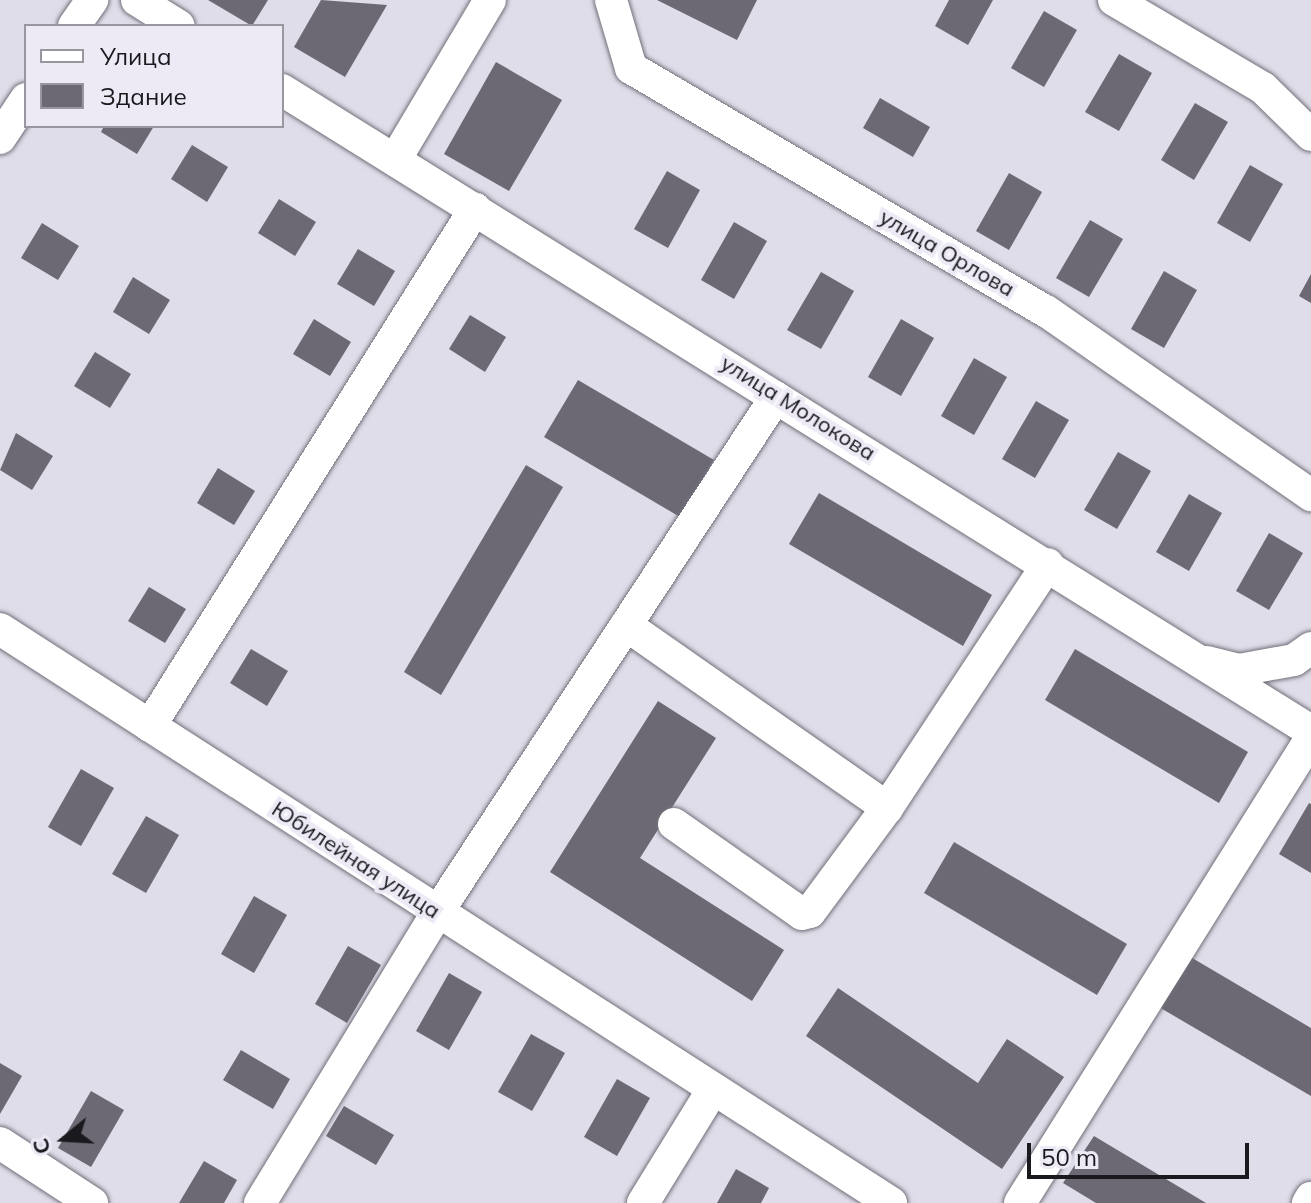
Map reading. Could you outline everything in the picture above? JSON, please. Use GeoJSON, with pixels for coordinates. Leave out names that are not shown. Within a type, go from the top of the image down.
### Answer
{"type":"FeatureCollection","features":[{"type":"Feature","properties":{"kind":"street"},"geometry":{"type":"LineString","coordinates":[[75,24],[92,0]]}},
{"type":"Feature","properties":{"kind":"street"},"geometry":{"type":"LineString","coordinates":[[137,0],[176,24]]}},
{"type":"Feature","properties":{"kind":"street"},"geometry":{"type":"LineString","coordinates":[[395,160],[490,0]]}},
{"type":"Feature","properties":{"kind":"street","name":"улица Орлова"},"geometry":{"type":"LineString","coordinates":[[611,0],[631,68],[1046,311],[1311,495]]}},
{"type":"Feature","properties":{"kind":"street"},"geometry":{"type":"LineString","coordinates":[[1114,0],[1263,88],[1311,135]]}},
{"type":"Feature","properties":{"kind":"street","name":"улица Молокова"},"geometry":{"type":"LineString","coordinates":[[284,91],[1048,564],[1187,658],[1311,731]]}},
{"type":"Feature","properties":{"kind":"street"},"geometry":{"type":"LineString","coordinates":[[0,138],[24,102]]}},
{"type":"Feature","properties":{"kind":"street"},"geometry":{"type":"LineString","coordinates":[[150,726],[475,209]]}},
{"type":"Feature","properties":{"kind":"street"},"geometry":{"type":"LineString","coordinates":[[260,1203],[437,913],[776,397]]}},
{"type":"Feature","properties":{"kind":"street"},"geometry":{"type":"LineString","coordinates":[[674,824],[802,914],[816,906],[887,808],[1048,564]]}},
{"type":"Feature","properties":{"kind":"street"},"geometry":{"type":"LineString","coordinates":[[626,625],[887,808]]}},
{"type":"Feature","properties":{"kind":"street","name":"Юбилейная улица"},"geometry":{"type":"LineString","coordinates":[[0,629],[712,1091],[891,1203]]}},
{"type":"Feature","properties":{"kind":"street"},"geometry":{"type":"LineString","coordinates":[[1187,658],[1239,670],[1294,660],[1311,648]]}},
{"type":"Feature","properties":{"kind":"street"},"geometry":{"type":"LineString","coordinates":[[1020,1203],[1311,738]]}},
{"type":"Feature","properties":{"kind":"street"},"geometry":{"type":"LineString","coordinates":[[643,1203],[712,1091]]}},
{"type":"Feature","properties":{"kind":"street"},"geometry":{"type":"LineString","coordinates":[[0,1143],[92,1203]]}},
{"type":"Feature","properties":{"kind":"building"},"geometry":{"type":"Polygon","coordinates":[[[208,0],[268,0],[253,24],[208,0]]]}},
{"type":"Feature","properties":{"kind":"building"},"geometry":{"type":"Polygon","coordinates":[[[321,0],[387,5],[345,77],[294,47],[321,0]]]}},
{"type":"Feature","properties":{"kind":"building"},"geometry":{"type":"Polygon","coordinates":[[[657,0],[757,0],[737,40],[657,0]]]}},
{"type":"Feature","properties":{"kind":"building"},"geometry":{"type":"Polygon","coordinates":[[[949,0],[993,0],[968,45],[935,26],[949,0]]]}},
{"type":"Feature","properties":{"kind":"building"},"geometry":{"type":"Polygon","coordinates":[[[1044,11],[1077,30],[1044,87],[1011,68],[1044,11]]]}},
{"type":"Feature","properties":{"kind":"building"},"geometry":{"type":"Polygon","coordinates":[[[1119,54],[1152,73],[1119,131],[1085,112],[1119,54]]]}},
{"type":"Feature","properties":{"kind":"building"},"geometry":{"type":"Polygon","coordinates":[[[496,62],[562,100],[509,191],[444,154],[496,62]]]}},
{"type":"Feature","properties":{"kind":"building"},"geometry":{"type":"Polygon","coordinates":[[[880,98],[930,127],[913,157],[863,128],[880,98]]]}},
{"type":"Feature","properties":{"kind":"building"},"geometry":{"type":"Polygon","coordinates":[[[1195,103],[1228,122],[1194,180],[1161,160],[1195,103]]]}},
{"type":"Feature","properties":{"kind":"building"},"geometry":{"type":"Polygon","coordinates":[[[103,128],[153,128],[137,154],[101,132],[103,128]]]}},
{"type":"Feature","properties":{"kind":"building"},"geometry":{"type":"Polygon","coordinates":[[[192,145],[228,167],[207,202],[171,179],[192,145]]]}},
{"type":"Feature","properties":{"kind":"building"},"geometry":{"type":"Polygon","coordinates":[[[1250,165],[1283,184],[1250,242],[1217,223],[1250,165]]]}},
{"type":"Feature","properties":{"kind":"building"},"geometry":{"type":"Polygon","coordinates":[[[667,171],[700,190],[668,248],[634,229],[667,171]]]}},
{"type":"Feature","properties":{"kind":"building"},"geometry":{"type":"Polygon","coordinates":[[[1009,173],[1042,192],[1009,250],[976,231],[1009,173]]]}},
{"type":"Feature","properties":{"kind":"building"},"geometry":{"type":"Polygon","coordinates":[[[279,199],[316,222],[295,256],[258,233],[279,199]]]}},
{"type":"Feature","properties":{"kind":"building"},"geometry":{"type":"Polygon","coordinates":[[[1090,220],[1123,239],[1089,297],[1056,278],[1090,220]]]}},
{"type":"Feature","properties":{"kind":"building"},"geometry":{"type":"Polygon","coordinates":[[[734,222],[767,241],[734,299],[701,280],[734,222]]]}},
{"type":"Feature","properties":{"kind":"building"},"geometry":{"type":"Polygon","coordinates":[[[42,223],[79,246],[58,280],[21,258],[42,223]]]}},
{"type":"Feature","properties":{"kind":"building"},"geometry":{"type":"Polygon","coordinates":[[[358,249],[395,271],[374,306],[337,284],[358,249]]]}},
{"type":"Feature","properties":{"kind":"building"},"geometry":{"type":"Polygon","coordinates":[[[1164,271],[1197,290],[1164,348],[1131,329],[1164,271]]]}},
{"type":"Feature","properties":{"kind":"building"},"geometry":{"type":"Polygon","coordinates":[[[821,272],[854,291],[821,349],[787,330],[821,272]]]}},
{"type":"Feature","properties":{"kind":"building"},"geometry":{"type":"Polygon","coordinates":[[[1311,274],[1311,303],[1299,296],[1311,274]]]}},
{"type":"Feature","properties":{"kind":"building"},"geometry":{"type":"Polygon","coordinates":[[[133,277],[170,300],[149,334],[113,312],[133,277]]]}},
{"type":"Feature","properties":{"kind":"building"},"geometry":{"type":"Polygon","coordinates":[[[470,315],[506,337],[485,372],[449,349],[470,315]]]}},
{"type":"Feature","properties":{"kind":"building"},"geometry":{"type":"Polygon","coordinates":[[[314,319],[351,342],[330,376],[293,354],[314,319]]]}},
{"type":"Feature","properties":{"kind":"building"},"geometry":{"type":"Polygon","coordinates":[[[901,319],[934,338],[901,396],[868,377],[901,319]]]}},
{"type":"Feature","properties":{"kind":"building"},"geometry":{"type":"Polygon","coordinates":[[[95,352],[131,374],[110,408],[74,386],[95,352]]]}},
{"type":"Feature","properties":{"kind":"building"},"geometry":{"type":"Polygon","coordinates":[[[974,358],[1007,377],[974,435],[941,416],[974,358]]]}},
{"type":"Feature","properties":{"kind":"building"},"geometry":{"type":"Polygon","coordinates":[[[578,380],[714,460],[680,517],[544,437],[578,380]]]}},
{"type":"Feature","properties":{"kind":"building"},"geometry":{"type":"Polygon","coordinates":[[[1036,401],[1069,420],[1035,478],[1002,459],[1036,401]]]}},
{"type":"Feature","properties":{"kind":"building"},"geometry":{"type":"Polygon","coordinates":[[[16,433],[53,456],[32,490],[0,470],[16,433]]]}},
{"type":"Feature","properties":{"kind":"building"},"geometry":{"type":"Polygon","coordinates":[[[1118,452],[1151,471],[1117,529],[1084,510],[1118,452]]]}},
{"type":"Feature","properties":{"kind":"building"},"geometry":{"type":"Polygon","coordinates":[[[526,465],[563,487],[441,695],[404,672],[526,465]]]}},
{"type":"Feature","properties":{"kind":"building"},"geometry":{"type":"Polygon","coordinates":[[[218,468],[255,491],[234,525],[197,503],[218,468]]]}},
{"type":"Feature","properties":{"kind":"building"},"geometry":{"type":"Polygon","coordinates":[[[819,493],[992,595],[963,646],[789,544],[819,493]]]}},
{"type":"Feature","properties":{"kind":"building"},"geometry":{"type":"Polygon","coordinates":[[[1189,494],[1222,513],[1189,571],[1156,552],[1189,494]]]}},
{"type":"Feature","properties":{"kind":"building"},"geometry":{"type":"Polygon","coordinates":[[[1269,533],[1303,553],[1269,610],[1236,591],[1269,533]]]}},
{"type":"Feature","properties":{"kind":"building"},"geometry":{"type":"Polygon","coordinates":[[[149,587],[186,609],[165,643],[128,621],[149,587]]]}},
{"type":"Feature","properties":{"kind":"building"},"geometry":{"type":"Polygon","coordinates":[[[251,649],[288,671],[267,706],[230,683],[251,649]]]}},
{"type":"Feature","properties":{"kind":"building"},"geometry":{"type":"Polygon","coordinates":[[[1075,649],[1248,752],[1219,803],[1045,700],[1075,649]]]}},
{"type":"Feature","properties":{"kind":"building"},"geometry":{"type":"Polygon","coordinates":[[[658,701],[716,738],[640,858],[784,950],[752,1001],[550,872],[658,701]]]}},
{"type":"Feature","properties":{"kind":"building"},"geometry":{"type":"Polygon","coordinates":[[[81,769],[114,788],[81,846],[48,827],[81,769]]]}},
{"type":"Feature","properties":{"kind":"building"},"geometry":{"type":"Polygon","coordinates":[[[1311,804],[1311,873],[1279,854],[1311,804]]]}},
{"type":"Feature","properties":{"kind":"building"},"geometry":{"type":"Polygon","coordinates":[[[146,816],[179,835],[146,893],[112,874],[146,816]]]}},
{"type":"Feature","properties":{"kind":"building"},"geometry":{"type":"Polygon","coordinates":[[[954,842],[1127,944],[1097,995],[924,893],[954,842]]]}},
{"type":"Feature","properties":{"kind":"building"},"geometry":{"type":"Polygon","coordinates":[[[254,896],[287,915],[254,973],[221,954],[254,896]]]}},
{"type":"Feature","properties":{"kind":"building"},"geometry":{"type":"Polygon","coordinates":[[[348,946],[381,965],[347,1023],[315,1004],[348,946]]]}},
{"type":"Feature","properties":{"kind":"building"},"geometry":{"type":"Polygon","coordinates":[[[1182,952],[1311,1028],[1311,1096],[1152,1003],[1182,952]]]}},
{"type":"Feature","properties":{"kind":"building"},"geometry":{"type":"Polygon","coordinates":[[[449,973],[482,992],[449,1050],[416,1031],[449,973]]]}},
{"type":"Feature","properties":{"kind":"building"},"geometry":{"type":"Polygon","coordinates":[[[838,988],[978,1083],[1007,1039],[1064,1077],[1002,1169],[806,1036],[838,988]]]}},
{"type":"Feature","properties":{"kind":"building"},"geometry":{"type":"Polygon","coordinates":[[[531,1034],[565,1053],[532,1111],[498,1092],[531,1034]]]}},
{"type":"Feature","properties":{"kind":"building"},"geometry":{"type":"Polygon","coordinates":[[[241,1050],[290,1079],[273,1109],[223,1080],[241,1050]]]}},
{"type":"Feature","properties":{"kind":"building"},"geometry":{"type":"Polygon","coordinates":[[[0,1063],[22,1076],[0,1114],[0,1063]]]}},
{"type":"Feature","properties":{"kind":"building"},"geometry":{"type":"Polygon","coordinates":[[[617,1079],[650,1098],[617,1156],[584,1137],[617,1079]]]}},
{"type":"Feature","properties":{"kind":"building"},"geometry":{"type":"Polygon","coordinates":[[[91,1091],[124,1110],[91,1167],[58,1148],[91,1091]]]}},
{"type":"Feature","properties":{"kind":"building"},"geometry":{"type":"Polygon","coordinates":[[[344,1106],[394,1135],[376,1165],[326,1136],[344,1106]]]}},
{"type":"Feature","properties":{"kind":"building"},"geometry":{"type":"Polygon","coordinates":[[[1094,1136],[1206,1203],[1096,1203],[1063,1183],[1094,1136]]]}},
{"type":"Feature","properties":{"kind":"building"},"geometry":{"type":"Polygon","coordinates":[[[204,1161],[237,1180],[224,1203],[179,1203],[204,1161]]]}},
{"type":"Feature","properties":{"kind":"building"},"geometry":{"type":"Polygon","coordinates":[[[736,1169],[769,1188],[761,1203],[717,1203],[736,1169]]]}}]}
